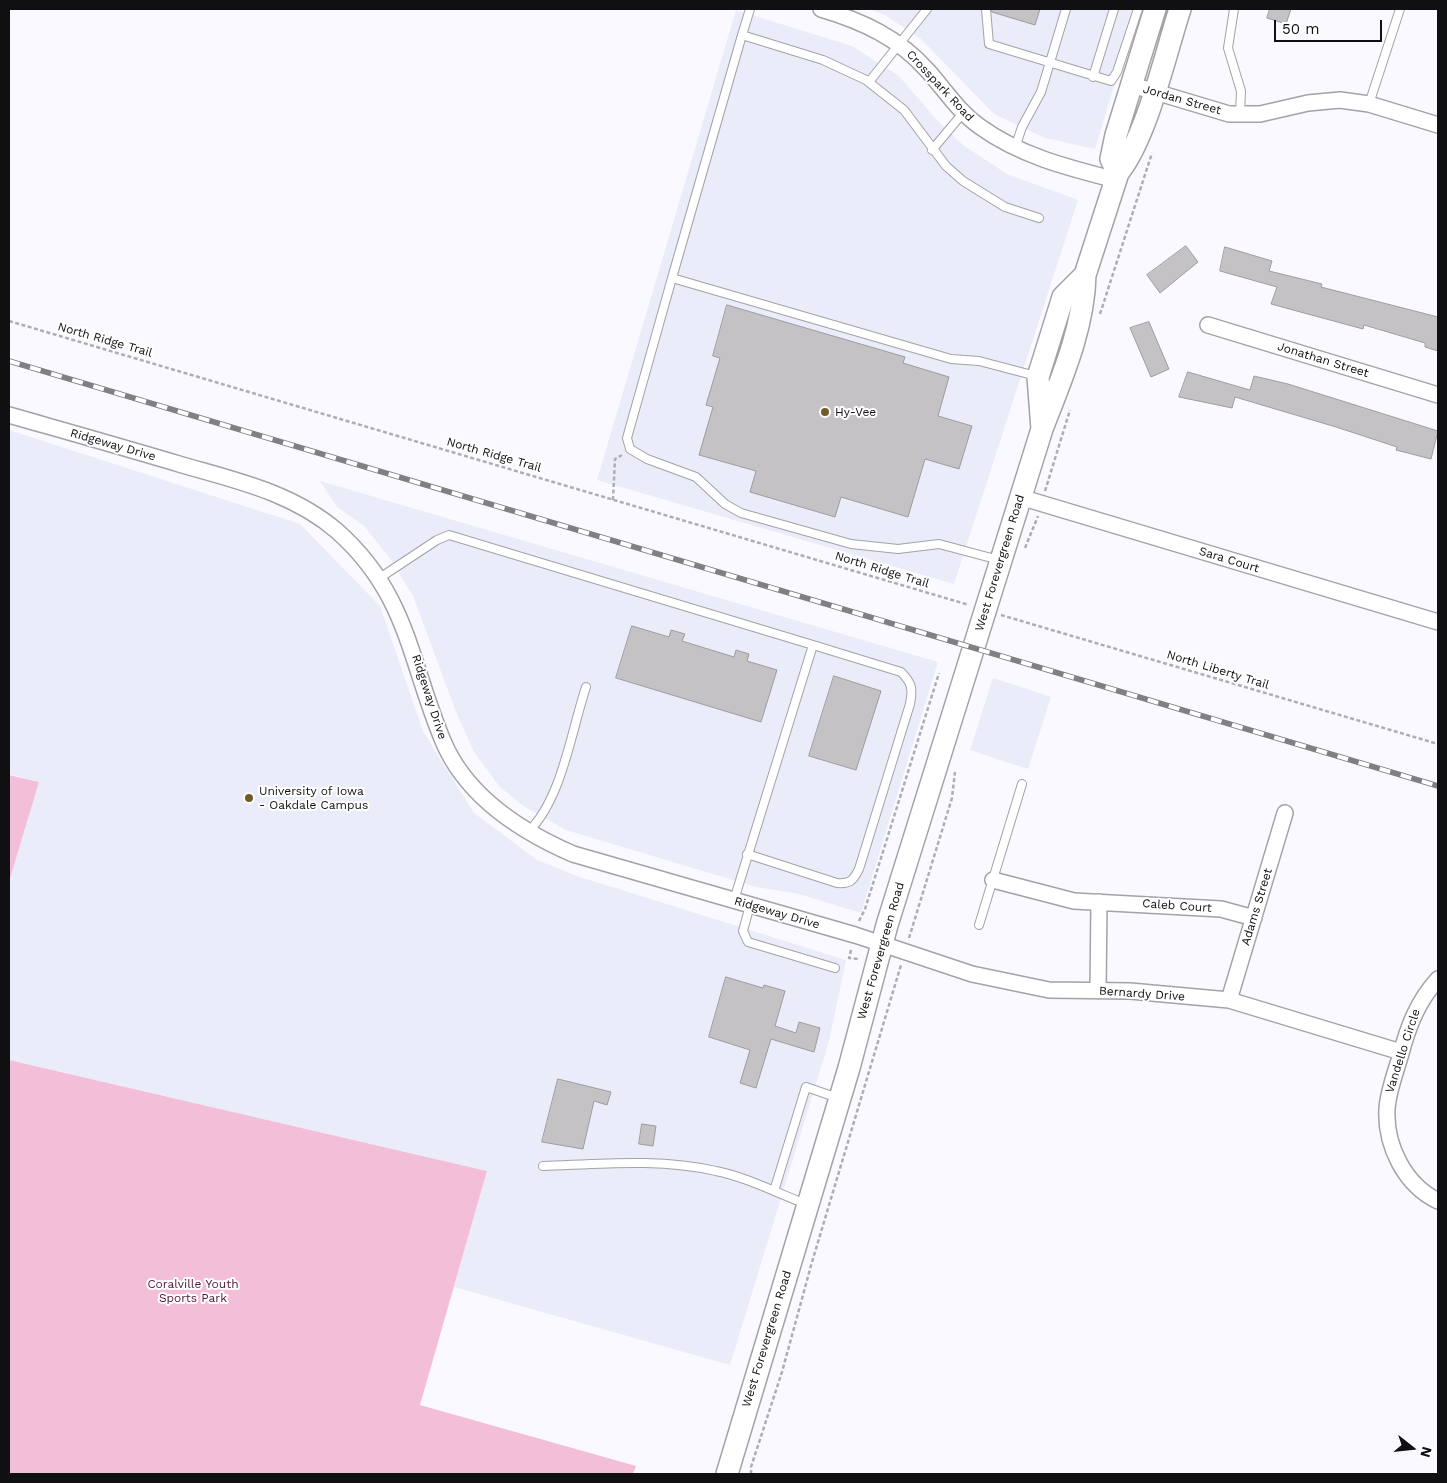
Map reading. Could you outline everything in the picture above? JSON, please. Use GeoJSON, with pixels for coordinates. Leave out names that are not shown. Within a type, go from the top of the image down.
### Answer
{"type":"FeatureCollection","features":[{"type":"Feature","properties":{"kind":"street","name":"Crosspark Road"},"geometry":{"type":"LineString","coordinates":[[821,9],[867,25],[900,44],[929,71],[963,113],[1014,148],[1117,177]]}},
{"type":"Feature","properties":{"kind":"street"},"geometry":{"type":"LineString","coordinates":[[1117,177],[1111,159],[1116,135],[1155,9]]}},
{"type":"Feature","properties":{"kind":"street","name":"West Forevergreen Road"},"geometry":{"type":"LineString","coordinates":[[727,1474],[840,1098],[882,944],[1042,429],[1049,380],[1084,302],[1085,275],[1117,177],[1128,161],[1154,93],[1180,9]]}},
{"type":"Feature","properties":{"kind":"street","name":"Jordan Street"},"geometry":{"type":"LineString","coordinates":[[1132,85],[1229,114],[1260,114],[1308,103],[1340,100],[1369,104],[1438,125]]}},
{"type":"Feature","properties":{"kind":"street","name":"Jonathan Street"},"geometry":{"type":"LineString","coordinates":[[1208,325],[1438,394]]}},
{"type":"Feature","properties":{"kind":"street","name":"Ridgeway Drive"},"geometry":{"type":"LineString","coordinates":[[9,415],[268,490],[318,515],[355,548],[378,578],[400,617],[443,742],[470,782],[491,805],[528,832],[573,854],[882,944]]}},
{"type":"Feature","properties":{"kind":"street","name":"Sara Court"},"geometry":{"type":"LineString","coordinates":[[1020,497],[1438,622]]}},
{"type":"Feature","properties":{"kind":"street","name":"Adams Street"},"geometry":{"type":"LineString","coordinates":[[1229,1000],[1285,813]]}},
{"type":"Feature","properties":{"kind":"street","name":"Caleb Court"},"geometry":{"type":"LineString","coordinates":[[992,880],[1074,901],[1221,909],[1254,918]]}},
{"type":"Feature","properties":{"kind":"street"},"geometry":{"type":"LineString","coordinates":[[1098,991],[1099,902]]}},
{"type":"Feature","properties":{"kind":"street","name":"Bernardy Drive"},"geometry":{"type":"LineString","coordinates":[[882,944],[972,974],[1049,990],[1130,991],[1229,1000],[1401,1052]]}},
{"type":"Feature","properties":{"kind":"street","name":"Vandello Circle"},"geometry":{"type":"LineString","coordinates":[[1438,979],[1427,991],[1416,1008],[1401,1052],[1387,1109],[1388,1129],[1392,1145],[1407,1175],[1420,1189],[1438,1201]]}},
{"type":"Feature","properties":{"kind":"lane"},"geometry":{"type":"LineString","coordinates":[[750,9],[627,438],[630,448],[646,460],[696,477],[725,504],[741,513],[851,544],[898,549],[939,544],[1001,560]]}},
{"type":"Feature","properties":{"kind":"lane"},"geometry":{"type":"LineString","coordinates":[[869,82],[927,9]]}},
{"type":"Feature","properties":{"kind":"lane"},"geometry":{"type":"LineString","coordinates":[[986,9],[989,44],[1104,81],[1111,81],[1117,72],[1138,9]]}},
{"type":"Feature","properties":{"kind":"lane"},"geometry":{"type":"LineString","coordinates":[[1014,148],[1022,127],[1041,92],[1066,9]]}},
{"type":"Feature","properties":{"kind":"lane"},"geometry":{"type":"LineString","coordinates":[[1093,77],[1114,9]]}},
{"type":"Feature","properties":{"kind":"lane"},"geometry":{"type":"LineString","coordinates":[[1234,9],[1228,48],[1240,86],[1240,114]]}},
{"type":"Feature","properties":{"kind":"lane"},"geometry":{"type":"LineString","coordinates":[[1369,104],[1400,9]]}},
{"type":"Feature","properties":{"kind":"lane"},"geometry":{"type":"LineString","coordinates":[[742,35],[823,60],[869,82],[904,110],[932,150],[946,166],[985,195],[1005,207],[1039,218]]}},
{"type":"Feature","properties":{"kind":"lane"},"geometry":{"type":"LineString","coordinates":[[932,150],[963,113]]}},
{"type":"Feature","properties":{"kind":"lane"},"geometry":{"type":"LineString","coordinates":[[672,278],[951,359],[979,361],[1049,380]]}},
{"type":"Feature","properties":{"kind":"lane"},"geometry":{"type":"LineString","coordinates":[[378,578],[449,535],[901,672],[913,688],[910,704],[859,869],[853,880],[847,884],[837,883],[747,854]]}},
{"type":"Feature","properties":{"kind":"lane"},"geometry":{"type":"LineString","coordinates":[[734,900],[813,645]]}},
{"type":"Feature","properties":{"kind":"lane"},"geometry":{"type":"LineString","coordinates":[[528,832],[539,822],[552,799],[586,686]]}},
{"type":"Feature","properties":{"kind":"lane"},"geometry":{"type":"LineString","coordinates":[[979,925],[1022,784]]}},
{"type":"Feature","properties":{"kind":"lane"},"geometry":{"type":"LineString","coordinates":[[750,905],[743,931],[748,942],[835,968]]}},
{"type":"Feature","properties":{"kind":"lane"},"geometry":{"type":"LineString","coordinates":[[774,1192],[806,1088],[840,1098]]}},
{"type":"Feature","properties":{"kind":"lane"},"geometry":{"type":"LineString","coordinates":[[543,1166],[635,1162],[690,1166],[717,1171],[808,1205]]}},
{"type":"Feature","properties":{"kind":"path"},"geometry":{"type":"LineString","coordinates":[[1098,320],[1154,146]]}},
{"type":"Feature","properties":{"kind":"path","name":"North Ridge Trail"},"geometry":{"type":"LineString","coordinates":[[9,321],[974,606]]}},
{"type":"Feature","properties":{"kind":"path"},"geometry":{"type":"LineString","coordinates":[[1046,487],[1073,401]]}},
{"type":"Feature","properties":{"kind":"path"},"geometry":{"type":"LineString","coordinates":[[613,500],[615,459],[630,448]]}},
{"type":"Feature","properties":{"kind":"path"},"geometry":{"type":"LineString","coordinates":[[1024,549],[1036,521]]}},
{"type":"Feature","properties":{"kind":"path","name":"North Liberty Trail"},"geometry":{"type":"LineString","coordinates":[[999,614],[1438,744]]}},
{"type":"Feature","properties":{"kind":"path"},"geometry":{"type":"LineString","coordinates":[[1001,623],[1004,615]]}},
{"type":"Feature","properties":{"kind":"path"},"geometry":{"type":"LineString","coordinates":[[858,922],[865,909],[939,673]]}},
{"type":"Feature","properties":{"kind":"path"},"geometry":{"type":"LineString","coordinates":[[908,938],[952,798],[955,769]]}},
{"type":"Feature","properties":{"kind":"path"},"geometry":{"type":"LineString","coordinates":[[851,950],[849,958],[859,959]]}},
{"type":"Feature","properties":{"kind":"path"},"geometry":{"type":"LineString","coordinates":[[751,1474],[751,1467],[782,1372],[812,1262],[901,964]]}},
{"type":"Feature","properties":{"kind":"shaded area"},"geometry":{"type":"Polygon","coordinates":[[[870,9],[1137,9],[1095,149],[1045,138],[994,114],[921,39],[885,15],[870,9]]]}},
{"type":"Feature","properties":{"kind":"shaded area"},"geometry":{"type":"Polygon","coordinates":[[[736,10],[852,46],[899,76],[936,119],[963,145],[1007,174],[1078,200],[954,584],[597,480],[736,10]]]}},
{"type":"Feature","properties":{"kind":"shaded area","name":"University of Iowa - Oakdale Campus"},"geometry":{"type":"Polygon","coordinates":[[[9,430],[300,524],[380,606],[423,731],[474,813],[537,860],[580,877],[846,960],[829,1041],[730,1365],[454,1287],[487,1171],[9,1060],[9,882],[39,782],[9,774],[9,430]]]}},
{"type":"Feature","properties":{"kind":"shaded area"},"geometry":{"type":"Polygon","coordinates":[[[320,481],[938,662],[861,913],[799,894],[756,887],[566,830],[525,807],[500,787],[474,752],[456,712],[413,596],[389,557],[364,526],[337,507],[320,481]]]}},
{"type":"Feature","properties":{"kind":"shaded area"},"geometry":{"type":"Polygon","coordinates":[[[993,678],[1051,697],[1028,769],[970,750],[993,678]]]}},
{"type":"Feature","properties":{"kind":"green space"},"geometry":{"type":"Polygon","coordinates":[[[9,775],[39,782],[9,882],[9,775]]]}},
{"type":"Feature","properties":{"kind":"green space","name":"Coralville Youth Sports Park"},"geometry":{"type":"Polygon","coordinates":[[[9,1060],[487,1171],[420,1405],[636,1466],[633,1474],[9,1474],[9,1060]]]}},
{"type":"Feature","properties":{"kind":"building"},"geometry":{"type":"Polygon","coordinates":[[[992,9],[1040,9],[1035,25],[992,12],[992,9]]]}},
{"type":"Feature","properties":{"kind":"building"},"geometry":{"type":"Polygon","coordinates":[[[1270,9],[1291,9],[1286,24],[1267,18],[1270,9]]]}},
{"type":"Feature","properties":{"kind":"building"},"geometry":{"type":"Polygon","coordinates":[[[1186,246],[1198,262],[1160,293],[1147,275],[1186,246]]]}},
{"type":"Feature","properties":{"kind":"building"},"geometry":{"type":"Polygon","coordinates":[[[1225,247],[1272,261],[1269,271],[1322,284],[1321,287],[1438,317],[1438,351],[1425,347],[1425,343],[1364,325],[1363,329],[1271,304],[1277,287],[1220,271],[1225,247]]]}},
{"type":"Feature","properties":{"kind":"building","name":"Hy-Vee"},"geometry":{"type":"Polygon","coordinates":[[[727,305],[905,357],[903,363],[949,377],[938,416],[972,426],[959,469],[925,459],[908,517],[841,497],[835,517],[750,492],[756,471],[699,455],[713,407],[706,405],[720,358],[713,356],[727,305]]]}},
{"type":"Feature","properties":{"kind":"building"},"geometry":{"type":"Polygon","coordinates":[[[1149,322],[1169,369],[1151,377],[1130,328],[1149,322]]]}},
{"type":"Feature","properties":{"kind":"building"},"geometry":{"type":"Polygon","coordinates":[[[1188,372],[1250,390],[1254,376],[1288,384],[1438,431],[1431,459],[1396,450],[1397,447],[1235,397],[1232,408],[1179,397],[1188,372]]]}},
{"type":"Feature","properties":{"kind":"building"},"geometry":{"type":"Polygon","coordinates":[[[632,626],[669,637],[671,630],[685,634],[682,641],[734,657],[736,650],[749,654],[747,661],[777,670],[761,722],[616,678],[632,626]]]}},
{"type":"Feature","properties":{"kind":"building"},"geometry":{"type":"Polygon","coordinates":[[[834,676],[881,691],[856,770],[809,756],[834,676]]]}},
{"type":"Feature","properties":{"kind":"building"},"geometry":{"type":"Polygon","coordinates":[[[726,977],[763,988],[764,985],[785,991],[775,1026],[796,1033],[799,1022],[820,1028],[814,1052],[771,1039],[756,1088],[740,1083],[750,1050],[709,1037],[726,977]]]}},
{"type":"Feature","properties":{"kind":"building"},"geometry":{"type":"Polygon","coordinates":[[[558,1079],[611,1092],[607,1105],[594,1101],[583,1149],[542,1142],[558,1079]]]}},
{"type":"Feature","properties":{"kind":"building"},"geometry":{"type":"Polygon","coordinates":[[[642,1124],[656,1126],[653,1146],[639,1144],[642,1124]]]}},
{"type":"Feature","properties":{"kind":"railway"},"geometry":{"type":"LineString","coordinates":[[9,361],[1438,786]]}},
{"type":"Feature","properties":{"kind":"place","name":"Hy-Vee"},"geometry":{"type":"Point","coordinates":[825,412]}},
{"type":"Feature","properties":{"kind":"place","name":"University of Iowa - Oakdale Campus"},"geometry":{"type":"Point","coordinates":[249,798]}}]}
